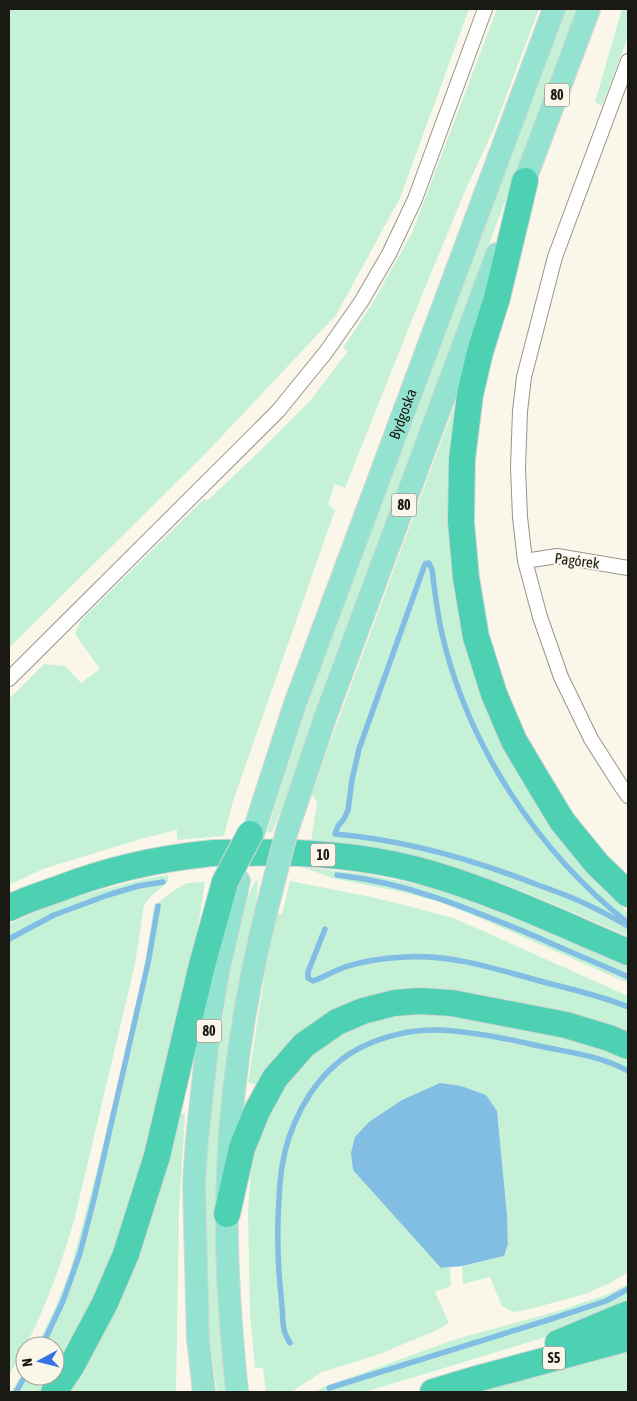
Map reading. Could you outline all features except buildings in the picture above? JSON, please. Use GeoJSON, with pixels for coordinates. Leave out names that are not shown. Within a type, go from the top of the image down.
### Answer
{"type":"FeatureCollection","features":[{"type":"Feature","properties":{"kind":"highway"},"geometry":{"type":"LineString","coordinates":[[525,181],[497,298],[480,352],[470,395],[462,459],[461,522],[466,578],[476,637],[494,694],[514,740],[562,821],[597,864],[628,894]]}},
{"type":"Feature","properties":{"kind":"highway"},"geometry":{"type":"LineString","coordinates":[[54,1392],[72,1365],[106,1303],[126,1254],[157,1156],[202,965],[253,830]]}},
{"type":"Feature","properties":{"kind":"highway","name":"10"},"geometry":{"type":"LineString","coordinates":[[9,908],[20,902],[82,880],[144,864],[206,854],[306,853],[372,860],[433,874],[490,894],[628,952]]}},
{"type":"Feature","properties":{"kind":"highway"},"geometry":{"type":"LineString","coordinates":[[227,1214],[242,1148],[257,1111],[275,1078],[304,1045],[336,1022],[363,1011],[394,1003],[419,1001],[452,1003],[566,1025],[628,1046]]}},
{"type":"Feature","properties":{"kind":"highway"},"geometry":{"type":"LineString","coordinates":[[480,1378],[567,1338],[628,1314]]}},
{"type":"Feature","properties":{"kind":"highway","name":"S5"},"geometry":{"type":"LineString","coordinates":[[433,1392],[628,1338]]}},
{"type":"Feature","properties":{"kind":"main road","name":"Bydgoska"},"geometry":{"type":"LineString","coordinates":[[253,830],[295,704],[554,9]]}},
{"type":"Feature","properties":{"kind":"main road","name":"80"},"geometry":{"type":"LineString","coordinates":[[237,1392],[228,1278],[227,1214],[230,1138],[238,1055],[260,930],[287,831],[323,724],[589,9]]}},
{"type":"Feature","properties":{"kind":"main road","name":"80"},"geometry":{"type":"LineString","coordinates":[[204,1392],[198,1339],[194,1182],[210,1019],[232,882]]}},
{"type":"Feature","properties":{"kind":"street"},"geometry":{"type":"LineString","coordinates":[[9,679],[278,412],[326,352],[361,302],[384,262],[415,199],[486,9]]}},
{"type":"Feature","properties":{"kind":"street"},"geometry":{"type":"LineString","coordinates":[[628,61],[555,257],[524,377],[520,411],[518,468],[520,517],[526,561],[540,618],[560,677],[591,740],[628,796]]}},
{"type":"Feature","properties":{"kind":"street","name":"Pagórek"},"geometry":{"type":"LineString","coordinates":[[526,561],[557,556],[628,568]]}},
{"type":"Feature","properties":{"kind":"green space"},"geometry":{"type":"Polygon","coordinates":[[[9,9],[469,9],[400,198],[336,315],[206,453],[9,648],[9,9]]]}},
{"type":"Feature","properties":{"kind":"green space"},"geometry":{"type":"Polygon","coordinates":[[[497,9],[539,9],[493,131],[465,191],[345,488],[335,484],[328,504],[335,510],[233,801],[224,836],[177,840],[177,830],[144,838],[43,869],[9,885],[9,699],[44,664],[65,666],[81,683],[100,669],[75,634],[81,620],[204,499],[208,500],[310,401],[348,351],[343,348],[372,304],[412,233],[497,9]]]}},
{"type":"Feature","properties":{"kind":"green space"},"geometry":{"type":"Polygon","coordinates":[[[565,9],[577,9],[320,696],[283,806],[272,832],[267,833],[292,752],[338,618],[565,9]]]}},
{"type":"Feature","properties":{"kind":"green space"},"geometry":{"type":"Polygon","coordinates":[[[622,9],[628,9],[628,37],[602,106],[595,102],[622,9]]]}},
{"type":"Feature","properties":{"kind":"green space"},"geometry":{"type":"Polygon","coordinates":[[[462,385],[453,425],[449,461],[448,512],[453,582],[468,653],[508,756],[542,812],[595,879],[628,913],[628,936],[513,888],[424,858],[394,851],[311,842],[317,802],[312,795],[462,385]]]}},
{"type":"Feature","properties":{"kind":"green space"},"geometry":{"type":"Polygon","coordinates":[[[302,867],[365,874],[446,892],[628,966],[628,983],[440,902],[402,892],[332,878],[302,867]]]}},
{"type":"Feature","properties":{"kind":"green space"},"geometry":{"type":"Polygon","coordinates":[[[168,875],[168,882],[151,896],[144,905],[135,964],[68,1241],[31,1336],[15,1336],[15,1365],[9,1375],[9,924],[56,903],[144,879],[168,875]]]}},
{"type":"Feature","properties":{"kind":"green space"},"geometry":{"type":"Polygon","coordinates":[[[255,881],[258,881],[256,905],[240,980],[217,1275],[225,1392],[217,1392],[209,1329],[206,1280],[206,1174],[209,1116],[229,977],[245,903],[255,881]]]}},
{"type":"Feature","properties":{"kind":"green space"},"geometry":{"type":"Polygon","coordinates":[[[290,881],[371,897],[453,918],[628,996],[628,1034],[384,995],[259,1086],[248,1082],[266,966],[277,914],[282,914],[290,881]]]}},
{"type":"Feature","properties":{"kind":"green space"},"geometry":{"type":"Polygon","coordinates":[[[205,882],[189,984],[163,1095],[109,1273],[65,1356],[65,1336],[42,1336],[70,1271],[96,1174],[140,990],[154,906],[187,883],[205,882]]]}},
{"type":"Feature","properties":{"kind":"green space"},"geometry":{"type":"Polygon","coordinates":[[[429,1013],[496,1023],[593,1045],[618,1053],[628,1059],[628,1272],[608,1284],[585,1294],[513,1312],[502,1306],[490,1277],[463,1284],[462,1266],[504,1256],[508,1244],[497,1111],[485,1095],[441,1268],[450,1268],[451,1286],[435,1292],[449,1323],[435,1331],[377,1355],[322,1372],[292,1392],[266,1392],[263,1368],[255,1368],[250,1313],[248,1212],[251,1169],[261,1130],[287,1081],[312,1055],[335,1039],[363,1024],[400,1015],[429,1013]]]}},
{"type":"Feature","properties":{"kind":"green space"},"geometry":{"type":"Polygon","coordinates":[[[180,1113],[185,1114],[179,1211],[176,1392],[67,1392],[180,1113]]]}},
{"type":"Feature","properties":{"kind":"green space"},"geometry":{"type":"Polygon","coordinates":[[[628,1284],[628,1305],[556,1334],[365,1392],[314,1392],[456,1339],[558,1311],[606,1295],[628,1284]]]}},
{"type":"Feature","properties":{"kind":"green space"},"geometry":{"type":"Polygon","coordinates":[[[628,1352],[628,1392],[479,1392],[526,1378],[628,1352]]]}},
{"type":"Feature","properties":{"kind":"green space"},"geometry":{"type":"Polygon","coordinates":[[[15,1385],[48,1386],[44,1392],[11,1392],[15,1385]]]}},
{"type":"Feature","properties":{"kind":"water"},"geometry":{"type":"Polygon","coordinates":[[[440,1083],[461,1086],[486,1095],[497,1111],[508,1244],[504,1256],[462,1266],[441,1268],[353,1170],[351,1153],[355,1137],[369,1122],[402,1100],[440,1083]]]}},
{"type":"Feature","properties":{"kind":"waterway"},"geometry":{"type":"LineString","coordinates":[[628,923],[595,895],[536,830],[511,794],[489,756],[469,716],[454,676],[440,626],[432,570],[429,563],[425,564],[359,749],[348,810],[335,834],[413,846],[463,859],[570,897],[628,926]]}},
{"type":"Feature","properties":{"kind":"waterway"},"geometry":{"type":"LineString","coordinates":[[337,875],[389,884],[463,907],[628,977]]}},
{"type":"Feature","properties":{"kind":"waterway"},"geometry":{"type":"LineString","coordinates":[[9,939],[54,915],[108,895],[138,886],[163,882]]}},
{"type":"Feature","properties":{"kind":"waterway"},"geometry":{"type":"LineString","coordinates":[[47,1336],[63,1301],[80,1253],[94,1199],[148,963],[158,906]]}},
{"type":"Feature","properties":{"kind":"waterway"},"geometry":{"type":"LineString","coordinates":[[325,929],[308,972],[308,978],[313,981],[345,967],[367,961],[405,957],[439,958],[490,967],[628,1007]]}},
{"type":"Feature","properties":{"kind":"waterway"},"geometry":{"type":"LineString","coordinates":[[290,1343],[283,1327],[278,1263],[278,1220],[282,1167],[289,1137],[302,1108],[319,1082],[341,1060],[374,1041],[412,1031],[437,1030],[484,1035],[580,1054],[617,1065],[628,1071]]}},
{"type":"Feature","properties":{"kind":"waterway"},"geometry":{"type":"LineString","coordinates":[[329,1388],[606,1301],[628,1289]]}},
{"type":"Feature","properties":{"kind":"waterway"},"geometry":{"type":"LineString","coordinates":[[16,1392],[19,1386]]}}]}
